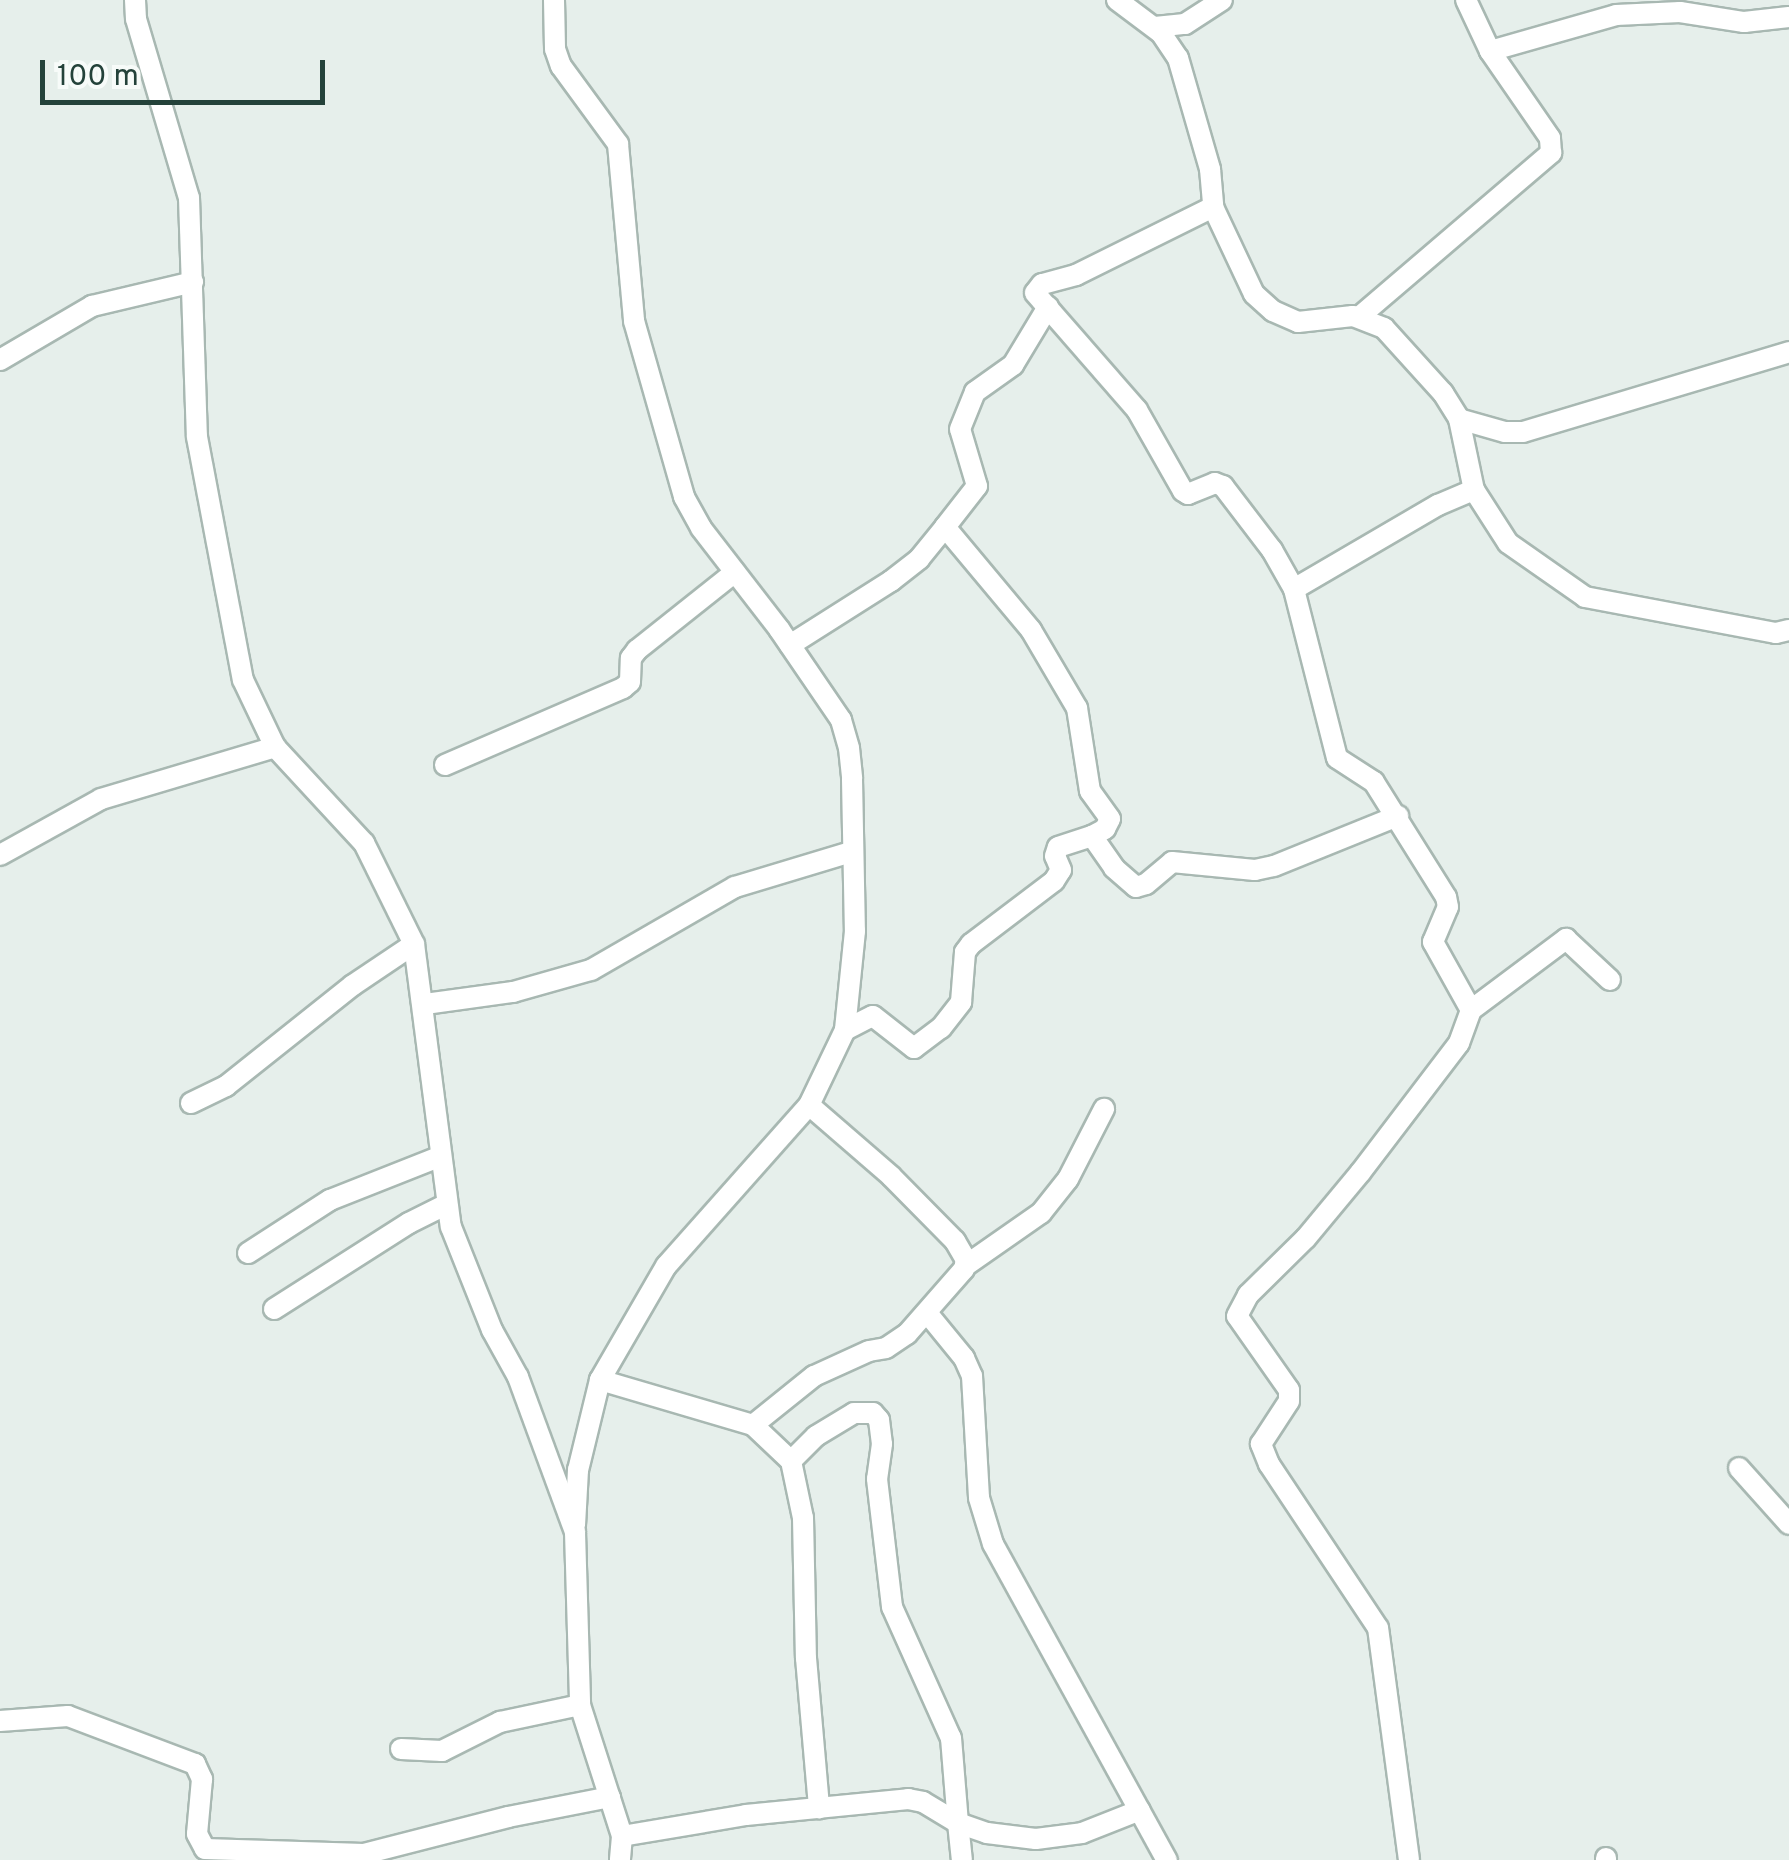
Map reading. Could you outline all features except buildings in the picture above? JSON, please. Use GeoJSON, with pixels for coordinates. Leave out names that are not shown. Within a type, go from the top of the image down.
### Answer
{"type":"FeatureCollection","features":[{"type":"Feature","properties":{"kind":"street"},"geometry":{"type":"LineString","coordinates":[[135,0],[136,19],[190,198],[198,437],[244,680],[274,747],[364,843],[414,944],[425,1004],[440,1156],[464,1267],[518,1377],[574,1532]]}},
{"type":"Feature","properties":{"kind":"street"},"geometry":{"type":"LineString","coordinates":[[562,0],[554,1],[555,49],[561,66],[610,127],[618,144],[634,321],[684,497],[701,528],[790,645],[840,720],[850,748],[854,967],[845,1030],[810,1105],[698,1225],[666,1266],[600,1380],[578,1470],[574,1532],[580,1705],[622,1836],[620,1860]]}},
{"type":"Feature","properties":{"kind":"street"},"geometry":{"type":"LineString","coordinates":[[1118,0],[1155,27],[1178,58],[1192,94],[1210,168],[1212,207],[1254,294],[1272,311],[1298,322],[1359,317],[1384,328],[1443,393],[1459,419],[1474,490],[1508,543],[1586,598],[1776,632],[1789,630]]}},
{"type":"Feature","properties":{"kind":"street"},"geometry":{"type":"LineString","coordinates":[[1155,27],[1185,24],[1222,0]]}},
{"type":"Feature","properties":{"kind":"street"},"geometry":{"type":"LineString","coordinates":[[1359,317],[1550,152],[1550,138],[1490,51],[1466,0]]}},
{"type":"Feature","properties":{"kind":"street"},"geometry":{"type":"LineString","coordinates":[[1490,51],[1614,7],[1744,22],[1789,17]]}},
{"type":"Feature","properties":{"kind":"street"},"geometry":{"type":"LineString","coordinates":[[1212,207],[1076,276],[1042,284],[1035,293],[1128,398],[1183,491],[1188,494],[1215,483],[1223,486],[1272,550],[1294,589],[1338,758],[1374,782],[1446,897],[1448,907],[1433,942],[1472,1010]]}},
{"type":"Feature","properties":{"kind":"street"},"geometry":{"type":"LineString","coordinates":[[0,360],[92,306],[193,282]]}},
{"type":"Feature","properties":{"kind":"street"},"geometry":{"type":"LineString","coordinates":[[790,645],[919,559],[978,486],[960,430],[975,392],[1013,365],[1048,308]]}},
{"type":"Feature","properties":{"kind":"street"},"geometry":{"type":"LineString","coordinates":[[1459,419],[1505,432],[1523,432],[1789,352]]}},
{"type":"Feature","properties":{"kind":"street"},"geometry":{"type":"LineString","coordinates":[[1294,589],[1438,505],[1474,490]]}},
{"type":"Feature","properties":{"kind":"street"},"geometry":{"type":"LineString","coordinates":[[845,1030],[873,1016],[903,1043],[918,1047],[958,1009],[966,952],[971,944],[1054,881],[1061,870],[1055,856],[1058,847],[1092,836],[1105,828],[1110,818],[1090,791],[1077,708],[1031,630],[945,527]]}},
{"type":"Feature","properties":{"kind":"street"},"geometry":{"type":"LineString","coordinates":[[444,766],[624,688],[630,682],[631,658],[638,650],[735,572]]}},
{"type":"Feature","properties":{"kind":"street"},"geometry":{"type":"LineString","coordinates":[[0,855],[101,799],[274,747]]}},
{"type":"Feature","properties":{"kind":"street"},"geometry":{"type":"LineString","coordinates":[[1092,836],[1114,868],[1136,887],[1146,884],[1172,862],[1255,870],[1274,866],[1398,816]]}},
{"type":"Feature","properties":{"kind":"street"},"geometry":{"type":"LineString","coordinates":[[425,1004],[513,992],[591,970],[735,886],[851,852]]}},
{"type":"Feature","properties":{"kind":"street"},"geometry":{"type":"LineString","coordinates":[[1409,1860],[1378,1628],[1269,1464],[1261,1444],[1289,1402],[1288,1390],[1237,1316],[1248,1295],[1306,1238],[1360,1174],[1459,1043],[1472,1010],[1566,939],[1610,980]]}},
{"type":"Feature","properties":{"kind":"street"},"geometry":{"type":"LineString","coordinates":[[191,1103],[238,1078],[352,985],[414,944]]}},
{"type":"Feature","properties":{"kind":"street"},"geometry":{"type":"LineString","coordinates":[[810,1105],[955,1240],[964,1252],[965,1266]]}},
{"type":"Feature","properties":{"kind":"street"},"geometry":{"type":"LineString","coordinates":[[753,1425],[814,1376],[868,1351],[886,1348],[928,1314],[965,1266],[1041,1213],[1068,1178],[1104,1109]]}},
{"type":"Feature","properties":{"kind":"street"},"geometry":{"type":"LineString","coordinates":[[248,1253],[330,1200],[440,1156]]}},
{"type":"Feature","properties":{"kind":"street"},"geometry":{"type":"LineString","coordinates":[[274,1310],[409,1224],[448,1204]]}},
{"type":"Feature","properties":{"kind":"street"},"geometry":{"type":"LineString","coordinates":[[928,1314],[964,1358],[972,1376],[979,1498],[993,1544],[1167,1860]]}},
{"type":"Feature","properties":{"kind":"street"},"geometry":{"type":"LineString","coordinates":[[600,1380],[753,1425],[792,1460],[803,1518],[806,1658],[819,1808]]}},
{"type":"Feature","properties":{"kind":"street"},"geometry":{"type":"LineString","coordinates":[[792,1460],[816,1436],[854,1413],[873,1413],[878,1420],[882,1444],[877,1479],[892,1607],[951,1738],[962,1860]]}},
{"type":"Feature","properties":{"kind":"street"},"geometry":{"type":"LineString","coordinates":[[1739,1468],[1789,1524]]}},
{"type":"Feature","properties":{"kind":"street"},"geometry":{"type":"LineString","coordinates":[[401,1749],[442,1750],[500,1722],[580,1705]]}},
{"type":"Feature","properties":{"kind":"street"},"geometry":{"type":"LineString","coordinates":[[0,1721],[68,1716],[195,1764],[202,1779],[197,1834],[205,1850],[364,1854],[610,1797]]}},
{"type":"Feature","properties":{"kind":"street"},"geometry":{"type":"LineString","coordinates":[[622,1836],[908,1799],[923,1802],[958,1823],[988,1834],[1036,1839],[1082,1833],[1140,1810]]}}]}
